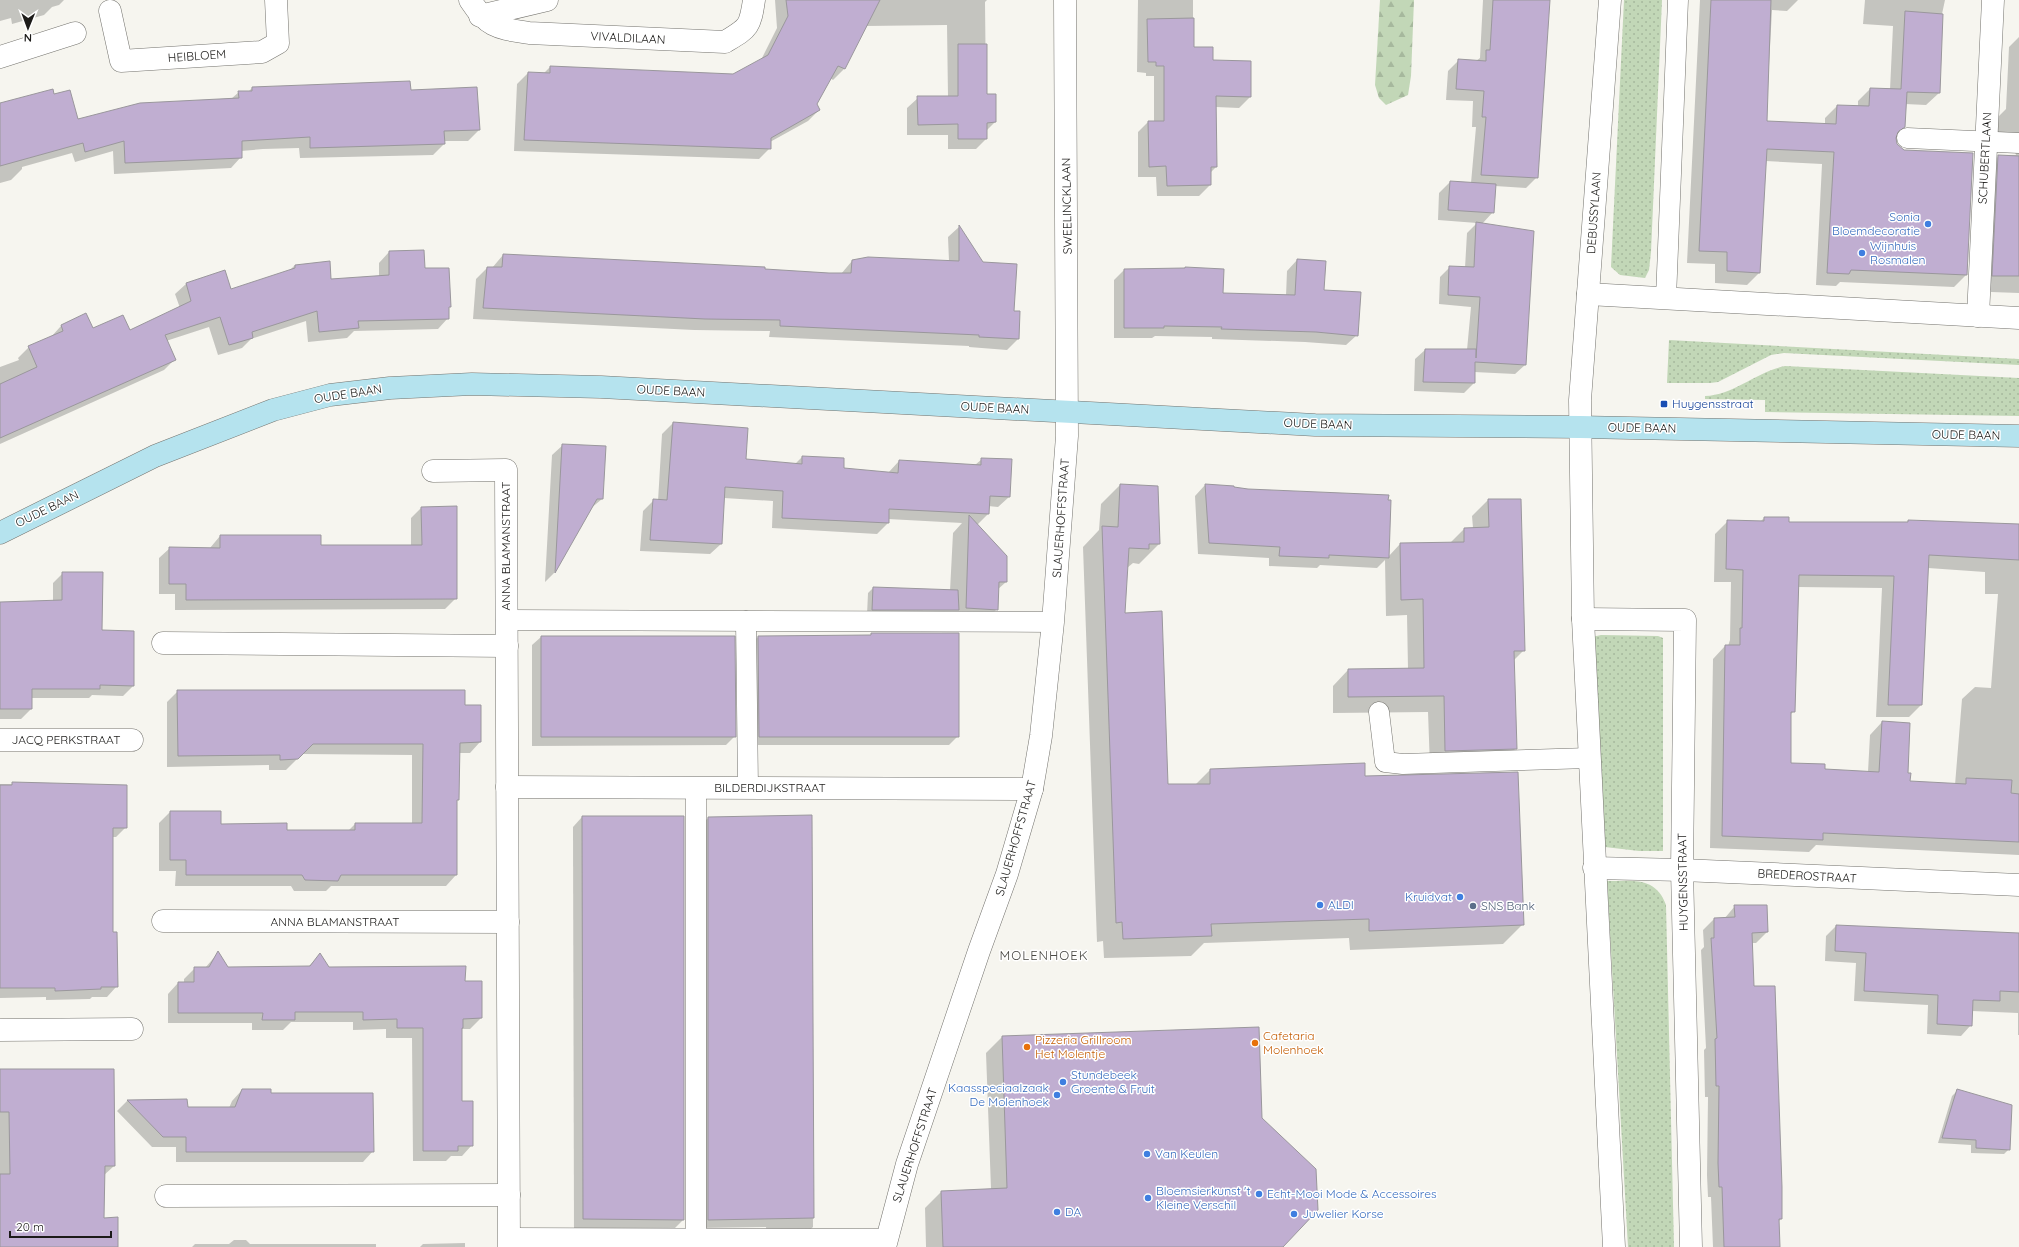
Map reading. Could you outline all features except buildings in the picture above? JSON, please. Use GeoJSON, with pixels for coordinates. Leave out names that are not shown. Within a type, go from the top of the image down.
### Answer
{"type":"FeatureCollection","features":[{"type":"Feature","properties":{"kind":"street","name":"HEIBLOEM"},"geometry":{"type":"LineString","coordinates":[[110,11],[121,61],[262,52],[278,43],[276,0]]}},
{"type":"Feature","properties":{"kind":"street","name":"VIVALDILAAN"},"geometry":{"type":"LineString","coordinates":[[475,8],[547,0]]}},
{"type":"Feature","properties":{"kind":"street","name":"VIVALDILAAN"},"geometry":{"type":"LineString","coordinates":[[475,8],[500,28],[529,33],[725,42],[745,30],[752,16],[754,0]]}},
{"type":"Feature","properties":{"kind":"street","name":"SWEELINCKLAAN"},"geometry":{"type":"LineString","coordinates":[[1065,0],[1068,412]]}},
{"type":"Feature","properties":{"kind":"street","name":"DEBUSSYLAAN"},"geometry":{"type":"LineString","coordinates":[[1580,427],[1580,400],[1610,0]]}},
{"type":"Feature","properties":{"kind":"street","name":"SCHUBERTLAAN"},"geometry":{"type":"LineString","coordinates":[[1978,316],[1993,0]]}},
{"type":"Feature","properties":{"kind":"street"},"geometry":{"type":"LineString","coordinates":[[0,57],[75,33]]}},
{"type":"Feature","properties":{"kind":"street"},"geometry":{"type":"LineString","coordinates":[[1588,294],[2019,318]]}},
{"type":"Feature","properties":{"kind":"street","name":"OUDE BAAN"},"geometry":{"type":"LineString","coordinates":[[0,533],[155,456],[273,410],[330,396],[390,388],[472,384],[601,387],[1315,425],[1580,427],[2019,436]]}},
{"type":"Feature","properties":{"kind":"street","name":"SLAUERHOFFSTRAAT"},"geometry":{"type":"LineString","coordinates":[[886,1243],[907,1164],[979,951],[1007,874],[1032,789],[1041,736],[1053,622],[1068,412]]}},
{"type":"Feature","properties":{"kind":"street"},"geometry":{"type":"LineString","coordinates":[[1580,427],[1583,619],[1594,868],[1614,1247]]}},
{"type":"Feature","properties":{"kind":"street","name":"ANNA BLAMANSTRAAT"},"geometry":{"type":"LineString","coordinates":[[433,471],[506,470],[509,1243]]}},
{"type":"Feature","properties":{"kind":"street","name":"HUYGENSSTRAAT"},"geometry":{"type":"LineString","coordinates":[[1583,619],[1685,620],[1682,870],[1691,1247]]}},
{"type":"Feature","properties":{"kind":"street"},"geometry":{"type":"LineString","coordinates":[[164,643],[507,646]]}},
{"type":"Feature","properties":{"kind":"street","name":"JACQ PERKSTRAAT"},"geometry":{"type":"LineString","coordinates":[[0,740],[132,740]]}},
{"type":"Feature","properties":{"kind":"street","name":"BILDERDIJKSTRAAT"},"geometry":{"type":"LineString","coordinates":[[507,787],[1032,789]]}},
{"type":"Feature","properties":{"kind":"street","name":"BREDEROSTRAAT"},"geometry":{"type":"LineString","coordinates":[[1594,868],[1682,870],[2019,885]]}},
{"type":"Feature","properties":{"kind":"street","name":"ANNA BLAMANSTRAAT"},"geometry":{"type":"LineString","coordinates":[[163,921],[508,922]]}},
{"type":"Feature","properties":{"kind":"street"},"geometry":{"type":"LineString","coordinates":[[0,1030],[132,1029]]}},
{"type":"Feature","properties":{"kind":"street"},"geometry":{"type":"LineString","coordinates":[[166,1196],[509,1195]]}},
{"type":"Feature","properties":{"kind":"lane"},"geometry":{"type":"LineString","coordinates":[[1666,298],[1678,0]]}},
{"type":"Feature","properties":{"kind":"lane"},"geometry":{"type":"LineString","coordinates":[[1907,138],[2019,143]]}},
{"type":"Feature","properties":{"kind":"lane"},"geometry":{"type":"LineString","coordinates":[[506,620],[1053,622]]}},
{"type":"Feature","properties":{"kind":"lane"},"geometry":{"type":"LineString","coordinates":[[746,621],[748,788]]}},
{"type":"Feature","properties":{"kind":"lane"},"geometry":{"type":"LineString","coordinates":[[1380,712],[1385,762],[1411,763],[1589,758]]}},
{"type":"Feature","properties":{"kind":"lane"},"geometry":{"type":"LineString","coordinates":[[696,788],[696,1238]]}},
{"type":"Feature","properties":{"kind":"lane"},"geometry":{"type":"LineString","coordinates":[[509,1243],[696,1238],[886,1243]]}},
{"type":"Feature","properties":{"kind":"green space"},"geometry":{"type":"Polygon","coordinates":[[[1380,0],[1414,0],[1411,76],[1408,95],[1386,105],[1379,98],[1375,85],[1380,0]]]}},
{"type":"Feature","properties":{"kind":"green space"},"geometry":{"type":"Polygon","coordinates":[[[1624,0],[1662,0],[1651,252],[1649,270],[1645,278],[1620,275],[1611,267],[1624,0]]]}},
{"type":"Feature","properties":{"kind":"green space"},"geometry":{"type":"Polygon","coordinates":[[[1669,340],[2019,359],[2019,365],[1784,353],[1771,355],[1718,382],[1667,383],[1669,340]]]}},
{"type":"Feature","properties":{"kind":"green space"},"geometry":{"type":"Polygon","coordinates":[[[1785,366],[2019,378],[2019,416],[1765,412],[1765,400],[1705,399],[1705,396],[1726,392],[1764,373],[1785,366]]]}},
{"type":"Feature","properties":{"kind":"green space"},"geometry":{"type":"Polygon","coordinates":[[[1601,635],[1658,636],[1663,638],[1663,851],[1639,851],[1605,847],[1592,637],[1601,635]]]}},
{"type":"Feature","properties":{"kind":"green space"},"geometry":{"type":"Polygon","coordinates":[[[1607,881],[1634,881],[1650,885],[1662,896],[1666,905],[1674,1247],[1628,1247],[1607,881]]]}},
{"type":"Feature","properties":{"kind":"place","name":"Sonia Bloemdecoratie"},"geometry":{"type":"Point","coordinates":[1928,224]}},
{"type":"Feature","properties":{"kind":"place","name":"Wijnhuis Rosmalen"},"geometry":{"type":"Point","coordinates":[1862,253]}},
{"type":"Feature","properties":{"kind":"place","name":"Huygensstraat"},"geometry":{"type":"Point","coordinates":[1664,404]}},
{"type":"Feature","properties":{"kind":"place","name":"Kruidvat"},"geometry":{"type":"Point","coordinates":[1460,897]}},
{"type":"Feature","properties":{"kind":"place","name":"ALDI"},"geometry":{"type":"Point","coordinates":[1320,905]}},
{"type":"Feature","properties":{"kind":"place","name":"SNS Bank"},"geometry":{"type":"Point","coordinates":[1473,906]}},
{"type":"Feature","properties":{"kind":"place","name":"Cafetaria Molenhoek"},"geometry":{"type":"Point","coordinates":[1255,1043]}},
{"type":"Feature","properties":{"kind":"place","name":"Pizzeria Grillroom Het Molentje"},"geometry":{"type":"Point","coordinates":[1027,1047]}},
{"type":"Feature","properties":{"kind":"place","name":"Stundebeek Groente & Fruit"},"geometry":{"type":"Point","coordinates":[1063,1082]}},
{"type":"Feature","properties":{"kind":"place","name":"Kaasspeciaalzaak De Molenhoek"},"geometry":{"type":"Point","coordinates":[1057,1095]}},
{"type":"Feature","properties":{"kind":"place","name":"Van Keulen"},"geometry":{"type":"Point","coordinates":[1147,1154]}},
{"type":"Feature","properties":{"kind":"place","name":"Echt-Mooi Mode & Accessoires"},"geometry":{"type":"Point","coordinates":[1259,1194]}},
{"type":"Feature","properties":{"kind":"place","name":"Bloemsierkunst 't Kleine Verschil"},"geometry":{"type":"Point","coordinates":[1148,1198]}},
{"type":"Feature","properties":{"kind":"place","name":"DA"},"geometry":{"type":"Point","coordinates":[1057,1212]}},
{"type":"Feature","properties":{"kind":"place","name":"Juwelier Korse"},"geometry":{"type":"Point","coordinates":[1294,1214]}},
{"type":"Feature","properties":{"kind":"district","name":"MOLENHOEK"},"geometry":{"type":"Point","coordinates":[1044,955]}}]}
